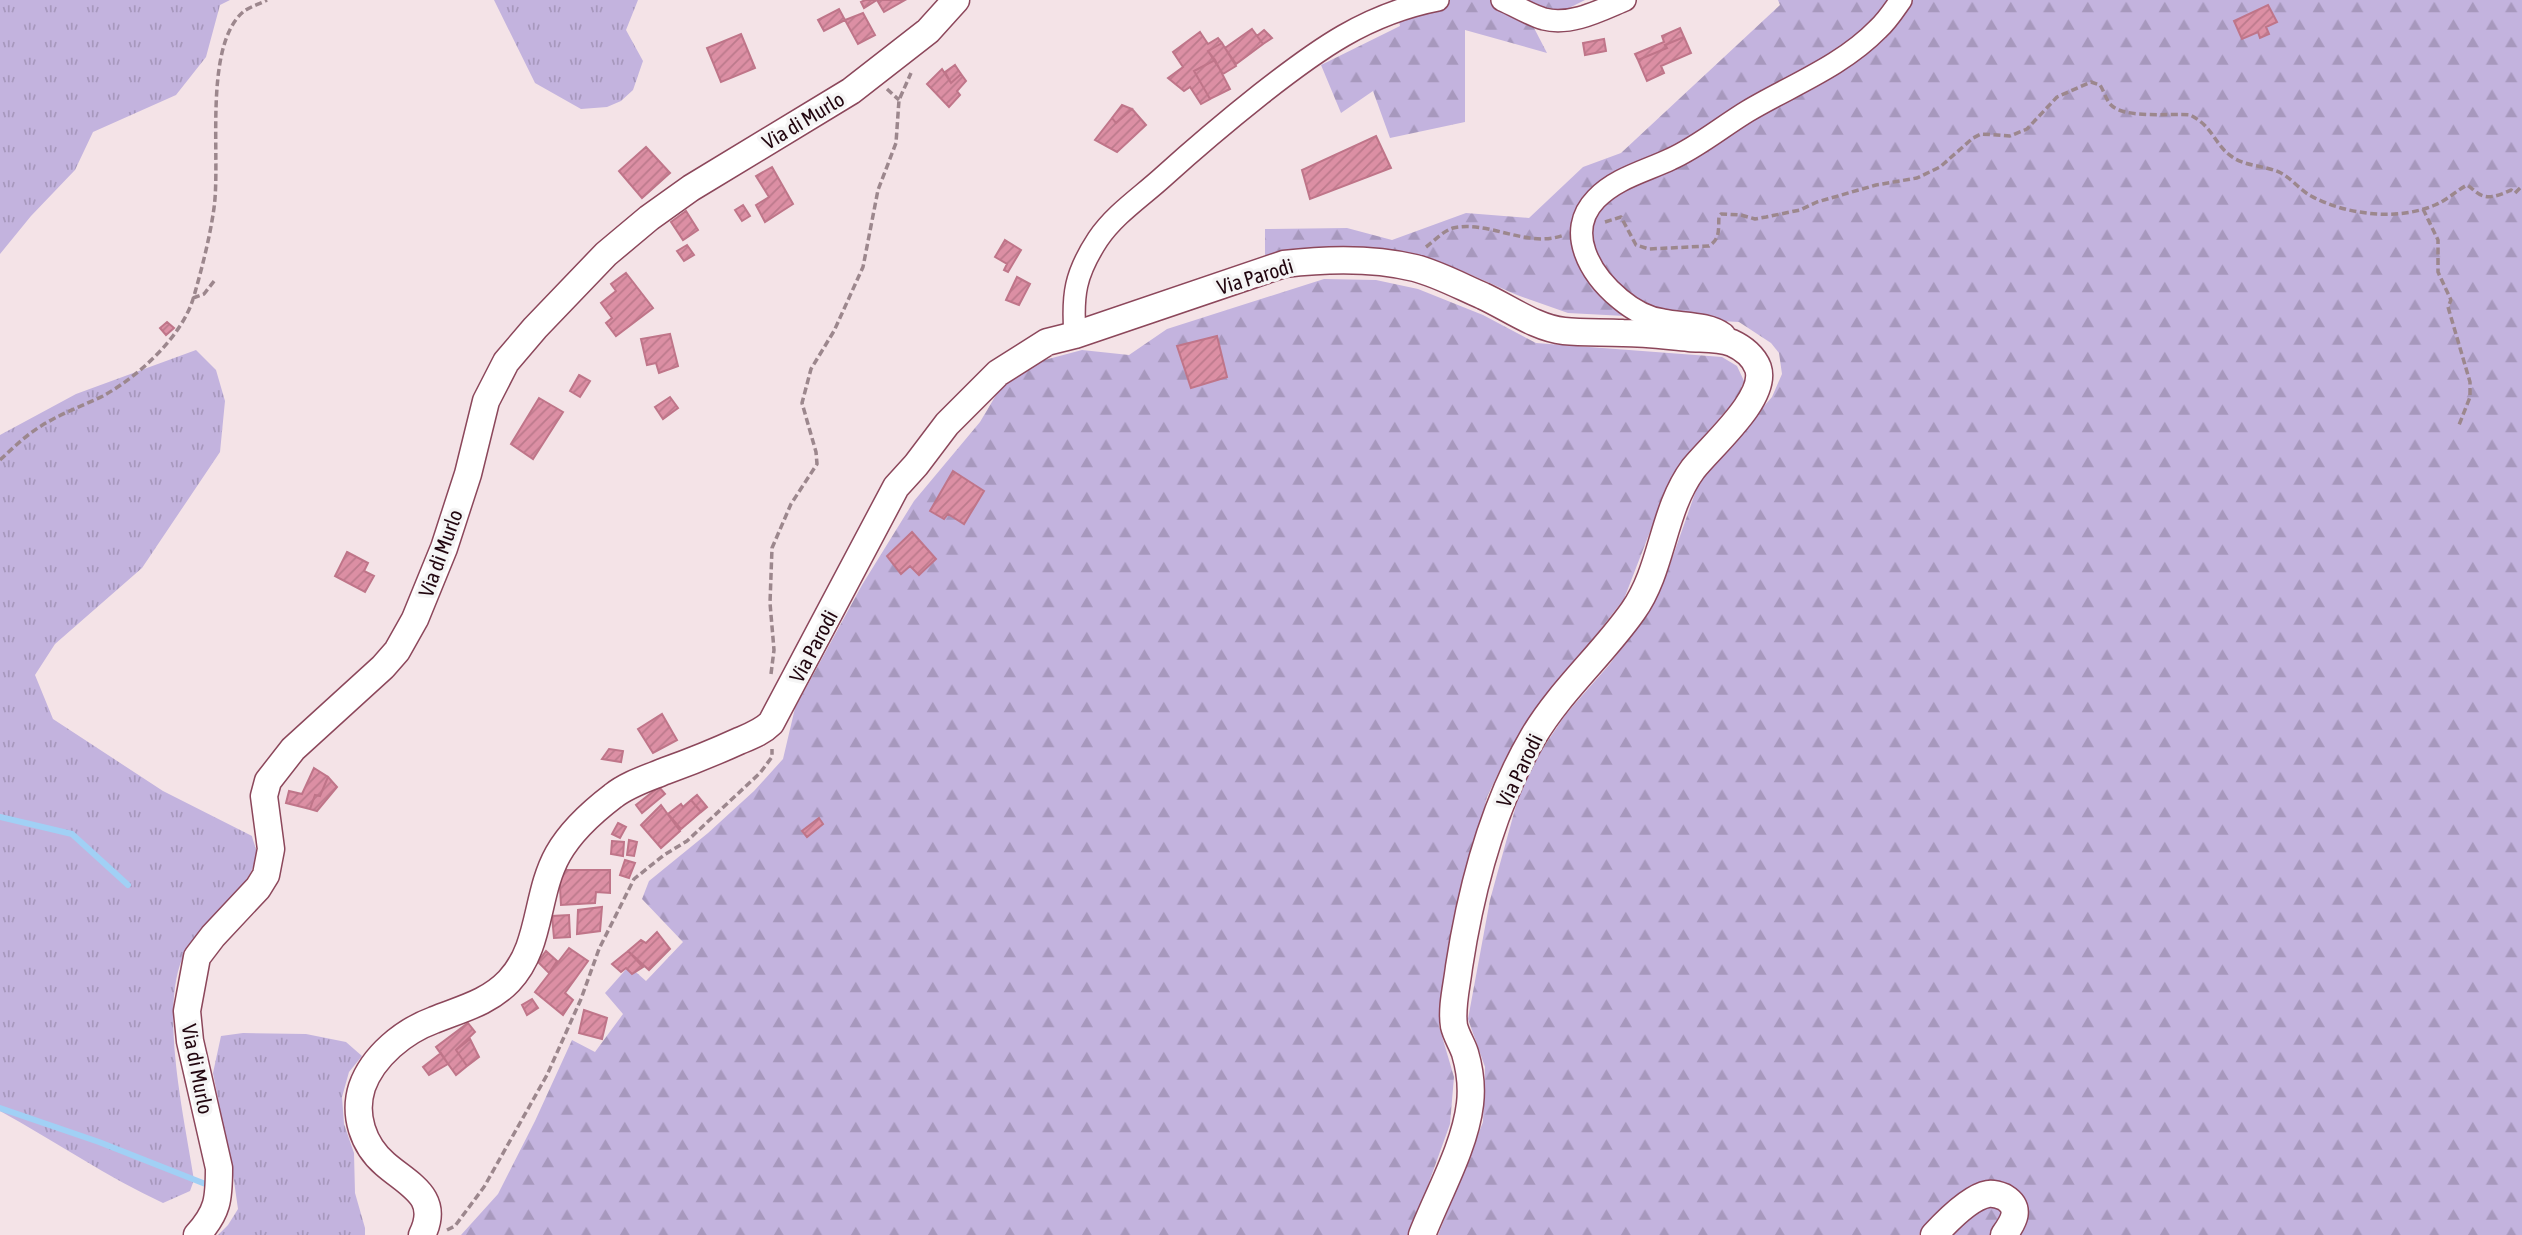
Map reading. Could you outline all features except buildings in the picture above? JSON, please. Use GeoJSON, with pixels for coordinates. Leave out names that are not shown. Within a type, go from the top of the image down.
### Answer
{"type":"FeatureCollection","features":[{"type":"Feature","properties":{"kind":"street","name":"Via di Murlo"},"geometry":{"type":"LineString","coordinates":[[197,1235],[215,1213],[219,1188],[219,1168],[190,1041],[187,1011],[197,957],[258,888],[266,875],[271,849],[264,796],[268,781],[293,748],[383,667],[397,650],[415,619],[444,548],[468,474],[486,401],[506,362],[606,254],[641,225],[691,188],[851,91],[928,31],[956,0]]}},
{"type":"Feature","properties":{"kind":"street"},"geometry":{"type":"LineString","coordinates":[[1075,335],[1073,300],[1081,271],[1098,240],[1115,217],[1207,136],[1317,50],[1395,11],[1438,0]]}},
{"type":"Feature","properties":{"kind":"street"},"geometry":{"type":"LineString","coordinates":[[1502,0],[1544,19],[1565,20],[1588,15],[1625,0]]}},
{"type":"Feature","properties":{"kind":"street"},"geometry":{"type":"LineString","coordinates":[[1730,341],[1725,334],[1713,328],[1659,320],[1639,312],[1621,300],[1604,284],[1591,264],[1582,247],[1581,228],[1596,199],[1626,178],[1671,160],[1751,110],[1849,55],[1879,29],[1901,0]]}},
{"type":"Feature","properties":{"kind":"street","name":"Via Parodi"},"geometry":{"type":"LineString","coordinates":[[764,730],[780,709],[897,487],[947,424],[998,373],[1047,342],[1075,335],[1284,264],[1310,261],[1392,263],[1420,270],[1547,328],[1561,331],[1730,341],[1745,351],[1756,363],[1760,373],[1759,384],[1749,405],[1690,473],[1678,496],[1652,573],[1636,607],[1534,735],[1501,799],[1475,890],[1456,992],[1454,1026],[1466,1056],[1471,1080],[1470,1105],[1465,1130],[1422,1235]]}},
{"type":"Feature","properties":{"kind":"street"},"geometry":{"type":"LineString","coordinates":[[433,1233],[426,1227],[427,1207],[420,1191],[383,1162],[361,1129],[358,1110],[362,1087],[372,1068],[397,1041],[433,1020],[490,997],[520,969],[534,935],[547,883],[558,855],[595,810],[616,793],[639,782],[764,730]]}},
{"type":"Feature","properties":{"kind":"street"},"geometry":{"type":"LineString","coordinates":[[1934,1235],[1962,1209],[1988,1194],[1999,1194],[2012,1203],[2015,1209],[2012,1223],[2004,1235]]}},
{"type":"Feature","properties":{"kind":"path"},"geometry":{"type":"LineString","coordinates":[[0,460],[17,443],[42,425],[104,395],[159,352],[184,323],[194,298],[214,208],[218,72],[226,38],[243,12],[267,0]]}},
{"type":"Feature","properties":{"kind":"path"},"geometry":{"type":"LineString","coordinates":[[771,677],[774,650],[770,603],[772,548],[792,504],[817,464],[802,403],[811,369],[834,331],[863,267],[878,190],[896,143],[899,100],[913,68]]}},
{"type":"Feature","properties":{"kind":"path"},"geometry":{"type":"LineString","coordinates":[[1392,263],[1426,247],[1446,231],[1456,228],[1499,231],[1541,240],[1556,238],[1619,216],[1624,219],[1636,245],[1649,250],[1709,246],[1716,242],[1721,214],[1766,218],[1800,210],[1817,202],[1876,185],[1917,178],[1940,167],[1981,134],[2010,136],[2027,129],[2057,97],[2081,84],[2091,82],[2100,85],[2111,105],[2119,111],[2131,114],[2190,115],[2199,119],[2228,155],[2238,161],[2275,170],[2311,196],[2344,209],[2388,214],[2437,204],[2467,185],[2479,194],[2490,197],[2511,190],[2515,193],[2522,186]]}},
{"type":"Feature","properties":{"kind":"path"},"geometry":{"type":"LineString","coordinates":[[2423,209],[2438,240],[2438,272],[2451,300],[2448,307],[2470,382],[2470,397],[2459,425]]}},
{"type":"Feature","properties":{"kind":"path"},"geometry":{"type":"LineString","coordinates":[[194,298],[204,294],[215,281]]}},
{"type":"Feature","properties":{"kind":"path"},"geometry":{"type":"LineString","coordinates":[[433,1233],[455,1226],[484,1187],[547,1075],[581,999],[599,949],[634,879],[687,841],[760,773],[772,757],[772,744],[764,730]]}},
{"type":"Feature","properties":{"kind":"green space"},"geometry":{"type":"Polygon","coordinates":[[[0,0],[230,0],[220,5],[206,57],[176,95],[93,132],[75,170],[31,216],[0,254],[0,0]]]}},
{"type":"Feature","properties":{"kind":"green space"},"geometry":{"type":"Polygon","coordinates":[[[494,0],[638,0],[626,30],[643,61],[633,90],[621,101],[607,107],[581,109],[535,83],[494,0]]]}},
{"type":"Feature","properties":{"kind":"green space"},"geometry":{"type":"Polygon","coordinates":[[[1394,0],[1585,0],[1533,26],[1547,53],[1465,30],[1465,122],[1390,138],[1373,91],[1341,113],[1321,65],[1400,26],[1394,0]]]}},
{"type":"Feature","properties":{"kind":"green space"},"geometry":{"type":"Polygon","coordinates":[[[1778,0],[2522,0],[2522,1235],[2020,1235],[2028,1218],[2024,1197],[2003,1182],[1990,1181],[1923,1229],[1919,1235],[1438,1235],[1483,1122],[1485,1067],[1468,1019],[1490,900],[1520,791],[1543,748],[1566,714],[1609,665],[1651,609],[1667,573],[1700,479],[1772,397],[1782,374],[1779,353],[1771,343],[1739,322],[1568,313],[1517,295],[1460,270],[1388,255],[1265,257],[1265,229],[1347,228],[1392,240],[1466,213],[1529,218],[1583,167],[1621,153],[1780,5],[1778,0]]]}},
{"type":"Feature","properties":{"kind":"green space"},"geometry":{"type":"Polygon","coordinates":[[[1324,279],[1376,280],[1418,289],[1483,315],[1536,343],[1722,357],[1737,366],[1744,381],[1737,398],[1693,449],[1668,485],[1624,599],[1525,726],[1487,797],[1445,970],[1439,1026],[1454,1077],[1450,1124],[1410,1235],[461,1235],[498,1194],[572,1040],[595,1052],[623,1014],[605,993],[629,966],[646,981],[683,942],[642,899],[649,881],[708,833],[754,791],[783,759],[795,708],[862,585],[914,501],[980,422],[1002,385],[1037,362],[1082,350],[1129,355],[1167,329],[1324,279]]]}},
{"type":"Feature","properties":{"kind":"green space"},"geometry":{"type":"Polygon","coordinates":[[[196,350],[216,370],[225,401],[220,452],[142,568],[55,644],[35,675],[53,719],[163,791],[252,836],[256,848],[254,865],[247,879],[199,933],[182,959],[173,1008],[174,1038],[180,1099],[194,1180],[190,1191],[163,1203],[0,1111],[0,435],[76,394],[196,350]]]}},
{"type":"Feature","properties":{"kind":"green space"},"geometry":{"type":"Polygon","coordinates":[[[243,1033],[306,1034],[346,1042],[362,1056],[349,1072],[342,1097],[344,1124],[354,1153],[355,1193],[365,1235],[218,1235],[238,1209],[213,1073],[221,1036],[243,1033]]]}},
{"type":"Feature","properties":{"kind":"green space"},"geometry":{"type":"Polygon","coordinates":[[[1992,1205],[2002,1211],[2002,1219],[1990,1235],[1950,1235],[1976,1211],[1992,1205]]]}},
{"type":"Feature","properties":{"kind":"waterway"},"geometry":{"type":"LineString","coordinates":[[0,817],[72,834],[128,885]]}},
{"type":"Feature","properties":{"kind":"waterway"},"geometry":{"type":"LineString","coordinates":[[0,1108],[99,1142],[213,1187]]}}]}
